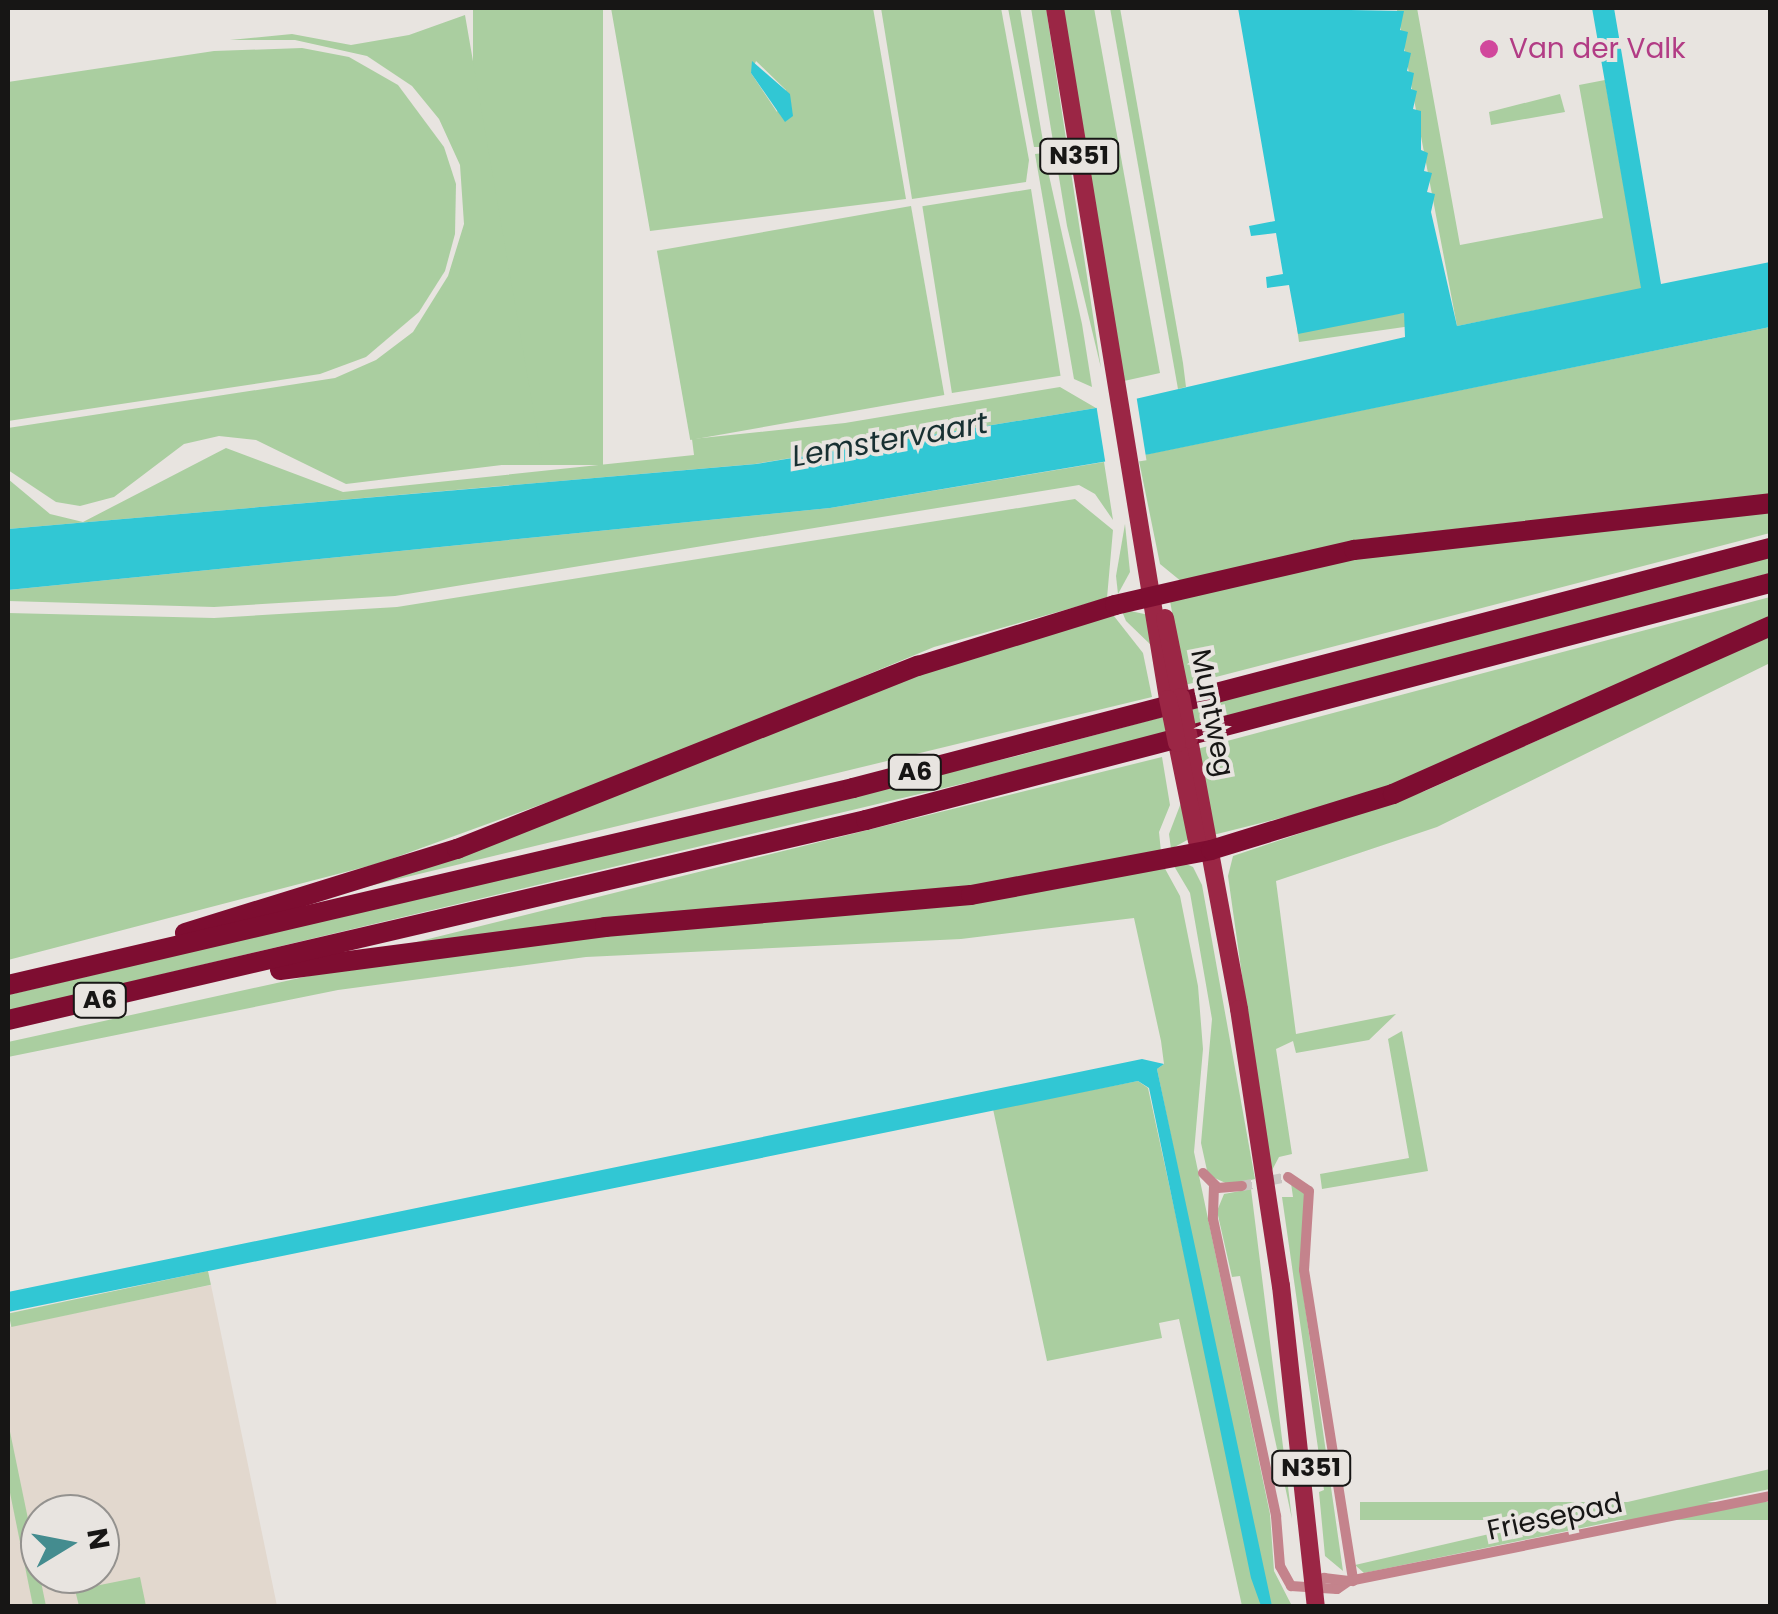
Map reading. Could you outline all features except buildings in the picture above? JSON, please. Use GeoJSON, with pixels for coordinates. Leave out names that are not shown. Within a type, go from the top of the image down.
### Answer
{"type":"FeatureCollection","features":[{"type":"Feature","properties":{"kind":"highway","name":"A6"},"geometry":{"type":"LineString","coordinates":[[55,975],[457,849],[936,659],[1155,595],[1388,544],[1770,503]]}},
{"type":"Feature","properties":{"kind":"highway","name":"A6"},"geometry":{"type":"LineString","coordinates":[[8,985],[928,769],[1770,548]]}},
{"type":"Feature","properties":{"kind":"highway","name":"A6"},"geometry":{"type":"LineString","coordinates":[[8,1020],[194,979],[1150,748],[1770,583]]}},
{"type":"Feature","properties":{"kind":"highway","name":"A6"},"geometry":{"type":"LineString","coordinates":[[194,979],[588,929],[972,895],[1205,852],[1394,794],[1770,626]]}},
{"type":"Feature","properties":{"kind":"main road","name":"Muntweg"},"geometry":{"type":"LineString","coordinates":[[1054,8],[1135,491],[1246,1071],[1286,1325],[1322,1594]]}},
{"type":"Feature","properties":{"kind":"street"},"geometry":{"type":"LineString","coordinates":[[1204,1172],[1214,1186],[1213,1219],[1276,1516],[1281,1571],[1291,1586],[1322,1594]]}},
{"type":"Feature","properties":{"kind":"street"},"geometry":{"type":"LineString","coordinates":[[1288,1177],[1309,1191],[1304,1270],[1351,1581]]}},
{"type":"Feature","properties":{"kind":"street"},"geometry":{"type":"LineString","coordinates":[[1214,1186],[1242,1186]]}},
{"type":"Feature","properties":{"kind":"street","name":"Friesepad"},"geometry":{"type":"LineString","coordinates":[[1322,1594],[1351,1581],[1770,1496]]}},
{"type":"Feature","properties":{"kind":"shaded area"},"geometry":{"type":"Polygon","coordinates":[[[211,1285],[277,1606],[8,1606],[8,1327],[211,1285]]]}},
{"type":"Feature","properties":{"kind":"green space"},"geometry":{"type":"Polygon","coordinates":[[[473,8],[603,8],[603,465],[473,465],[473,8]]]}},
{"type":"Feature","properties":{"kind":"green space"},"geometry":{"type":"Polygon","coordinates":[[[611,8],[873,8],[906,199],[650,231],[611,8]],[[756,61],[751,73],[777,112],[786,90],[756,61]]]}},
{"type":"Feature","properties":{"kind":"green space"},"geometry":{"type":"Polygon","coordinates":[[[881,8],[1001,8],[1029,160],[1026,182],[912,199],[881,8]]]}},
{"type":"Feature","properties":{"kind":"green space"},"geometry":{"type":"Polygon","coordinates":[[[1008,8],[1020,8],[1044,147],[1034,147],[1008,8]]]}},
{"type":"Feature","properties":{"kind":"green space"},"geometry":{"type":"Polygon","coordinates":[[[1031,8],[1046,8],[1101,368],[1067,226],[1031,8]]]}},
{"type":"Feature","properties":{"kind":"green space"},"geometry":{"type":"Polygon","coordinates":[[[1062,8],[1094,8],[1160,373],[1124,381],[1062,8]]]}},
{"type":"Feature","properties":{"kind":"green space"},"geometry":{"type":"Polygon","coordinates":[[[1110,8],[1120,8],[1183,363],[1186,387],[1178,389],[1110,8]]]}},
{"type":"Feature","properties":{"kind":"green space"},"geometry":{"type":"Polygon","coordinates":[[[1417,8],[1460,245],[1603,218],[1579,85],[1605,80],[1642,289],[1457,326],[1397,10],[1417,8]]]}},
{"type":"Feature","properties":{"kind":"green space"},"geometry":{"type":"Polygon","coordinates":[[[465,15],[542,460],[346,484],[256,440],[219,436],[184,444],[114,497],[80,506],[56,502],[8,470],[8,428],[335,378],[376,360],[413,332],[448,276],[464,224],[460,165],[439,119],[412,86],[367,56],[295,40],[230,40],[292,34],[351,45],[409,35],[465,15]]]}},
{"type":"Feature","properties":{"kind":"green space"},"geometry":{"type":"Polygon","coordinates":[[[302,48],[349,57],[398,85],[444,147],[456,184],[455,234],[445,271],[419,312],[366,357],[320,374],[8,421],[8,82],[214,51],[302,48]]]}},
{"type":"Feature","properties":{"kind":"green space"},"geometry":{"type":"Polygon","coordinates":[[[1560,94],[1565,112],[1491,125],[1489,112],[1560,94]]]}},
{"type":"Feature","properties":{"kind":"green space"},"geometry":{"type":"Polygon","coordinates":[[[1044,153],[1092,387],[1074,379],[1035,154],[1044,153]]]}},
{"type":"Feature","properties":{"kind":"green space"},"geometry":{"type":"Polygon","coordinates":[[[1031,189],[1061,376],[952,393],[922,206],[1031,189]]]}},
{"type":"Feature","properties":{"kind":"green space"},"geometry":{"type":"Polygon","coordinates":[[[911,206],[944,395],[690,440],[657,251],[911,206]]]}},
{"type":"Feature","properties":{"kind":"green space"},"geometry":{"type":"Polygon","coordinates":[[[1404,313],[1406,327],[1299,342],[1297,328],[1404,313]]]}},
{"type":"Feature","properties":{"kind":"green space"},"geometry":{"type":"Polygon","coordinates":[[[1770,327],[1770,494],[1366,539],[1182,582],[1160,564],[1138,456],[1770,327]]]}},
{"type":"Feature","properties":{"kind":"green space"},"geometry":{"type":"Polygon","coordinates":[[[1060,387],[1096,408],[755,464],[8,529],[8,479],[50,514],[83,522],[226,448],[343,492],[694,455],[692,439],[845,423],[1060,387]]]}},
{"type":"Feature","properties":{"kind":"green space"},"geometry":{"type":"Polygon","coordinates":[[[1104,462],[1113,520],[1095,494],[1079,485],[395,596],[214,607],[8,601],[8,590],[830,508],[1104,462]]]}},
{"type":"Feature","properties":{"kind":"green space"},"geometry":{"type":"Polygon","coordinates":[[[1075,499],[1113,530],[1107,598],[934,647],[642,768],[380,863],[8,960],[8,613],[214,618],[397,607],[1075,499]]]}},
{"type":"Feature","properties":{"kind":"green space"},"geometry":{"type":"Polygon","coordinates":[[[1770,506],[1770,533],[1185,685],[1170,601],[1297,565],[1770,506]]]}},
{"type":"Feature","properties":{"kind":"green space"},"geometry":{"type":"Polygon","coordinates":[[[1125,524],[1130,572],[1118,594],[1116,576],[1125,524]]]}},
{"type":"Feature","properties":{"kind":"green space"},"geometry":{"type":"Polygon","coordinates":[[[1770,554],[1770,573],[1159,737],[8,1011],[8,995],[1017,756],[1770,554]]]}},
{"type":"Feature","properties":{"kind":"green space"},"geometry":{"type":"Polygon","coordinates":[[[1770,597],[1770,619],[1380,793],[1213,835],[1197,749],[1770,597]]]}},
{"type":"Feature","properties":{"kind":"green space"},"geometry":{"type":"Polygon","coordinates":[[[1121,609],[1149,615],[1153,647],[1126,621],[1121,609]]]}},
{"type":"Feature","properties":{"kind":"green space"},"geometry":{"type":"Polygon","coordinates":[[[1110,611],[1143,653],[1152,697],[295,904],[884,680],[1110,611]]]}},
{"type":"Feature","properties":{"kind":"green space"},"geometry":{"type":"Polygon","coordinates":[[[1770,636],[1770,663],[1437,827],[1276,881],[1296,1034],[1396,1014],[1369,1040],[1296,1053],[1293,1041],[1276,1049],[1292,1154],[1279,1157],[1270,1174],[1228,876],[1233,856],[1425,791],[1770,636]]]}},
{"type":"Feature","properties":{"kind":"green space"},"geometry":{"type":"Polygon","coordinates":[[[1162,757],[1170,805],[1159,832],[1161,852],[1047,879],[380,951],[1162,757]]]}},
{"type":"Feature","properties":{"kind":"green space"},"geometry":{"type":"Polygon","coordinates":[[[1184,795],[1189,839],[1171,849],[1169,834],[1184,795]]]}},
{"type":"Feature","properties":{"kind":"green space"},"geometry":{"type":"Polygon","coordinates":[[[1182,862],[1193,867],[1202,885],[1255,1179],[1230,1185],[1208,1175],[1201,1143],[1212,1019],[1190,893],[1174,866],[1182,862]]]}},
{"type":"Feature","properties":{"kind":"green space"},"geometry":{"type":"Polygon","coordinates":[[[1163,865],[1180,896],[1198,986],[1203,1049],[1194,1152],[1270,1514],[1274,1571],[1292,1606],[1272,1606],[1262,1577],[1157,1069],[1164,1064],[1161,1041],[1134,918],[961,939],[586,957],[338,990],[8,1057],[8,1042],[318,974],[511,944],[1016,896],[1163,865]]]}},
{"type":"Feature","properties":{"kind":"green space"},"geometry":{"type":"Polygon","coordinates":[[[1402,1031],[1428,1171],[1322,1189],[1320,1174],[1409,1158],[1388,1039],[1402,1031]]]}},
{"type":"Feature","properties":{"kind":"green space"},"geometry":{"type":"Polygon","coordinates":[[[1138,1081],[1148,1088],[1261,1606],[1242,1606],[1179,1319],[1159,1323],[1162,1338],[1047,1361],[993,1109],[1138,1081]]]}},
{"type":"Feature","properties":{"kind":"green space"},"geometry":{"type":"Polygon","coordinates":[[[1291,1183],[1302,1187],[1306,1198],[1300,1271],[1343,1571],[1325,1556],[1319,1492],[1324,1490],[1282,1197],[1293,1197],[1291,1183]]]}},
{"type":"Feature","properties":{"kind":"green space"},"geometry":{"type":"Polygon","coordinates":[[[1251,1189],[1292,1519],[1240,1276],[1232,1277],[1217,1211],[1224,1194],[1251,1189]]]}},
{"type":"Feature","properties":{"kind":"green space"},"geometry":{"type":"Polygon","coordinates":[[[208,1271],[211,1285],[11,1327],[8,1313],[208,1271]]]}},
{"type":"Feature","properties":{"kind":"green space"},"geometry":{"type":"Polygon","coordinates":[[[8,1422],[23,1494],[20,1542],[8,1483],[8,1422]]]}},
{"type":"Feature","properties":{"kind":"green space"},"geometry":{"type":"Polygon","coordinates":[[[1770,1469],[1770,1489],[1364,1573],[1355,1565],[1770,1469]]]}},
{"type":"Feature","properties":{"kind":"green space"},"geometry":{"type":"Polygon","coordinates":[[[1360,1502],[1770,1502],[1770,1520],[1360,1520],[1360,1502]]]}},
{"type":"Feature","properties":{"kind":"green space"},"geometry":{"type":"Polygon","coordinates":[[[140,1577],[146,1606],[79,1606],[76,1594],[120,1594],[120,1581],[140,1577]]]}},
{"type":"Feature","properties":{"kind":"green space"},"geometry":{"type":"Polygon","coordinates":[[[31,1594],[44,1594],[46,1606],[33,1606],[31,1594]]]}},
{"type":"Feature","properties":{"kind":"water"},"geometry":{"type":"Polygon","coordinates":[[[1238,8],[1404,11],[1400,30],[1408,32],[1404,51],[1411,53],[1407,71],[1414,73],[1411,89],[1417,91],[1413,109],[1421,111],[1421,150],[1428,153],[1424,171],[1432,173],[1427,192],[1435,194],[1431,212],[1457,326],[1641,288],[1592,8],[1614,8],[1661,284],[1770,262],[1770,327],[1150,454],[830,508],[8,590],[8,529],[756,464],[1096,408],[1405,337],[1404,313],[1298,334],[1289,285],[1267,288],[1266,277],[1283,274],[1276,233],[1251,236],[1249,226],[1275,221],[1238,8]]]}},
{"type":"Feature","properties":{"kind":"water"},"geometry":{"type":"Polygon","coordinates":[[[752,61],[790,94],[793,116],[785,122],[751,73],[752,61]]]}},
{"type":"Feature","properties":{"kind":"water"},"geometry":{"type":"Polygon","coordinates":[[[1142,1059],[1164,1064],[1157,1069],[1272,1606],[1261,1606],[1251,1578],[1149,1088],[1138,1081],[8,1312],[8,1292],[1142,1059]]]}},
{"type":"Feature","properties":{"kind":"pier"},"geometry":{"type":"Polygon","coordinates":[[[1136,394],[1146,460],[1106,467],[1096,400],[1136,394]]]}},
{"type":"Feature","properties":{"kind":"tunnel"},"geometry":{"type":"LineString","coordinates":[[1242,1186],[1288,1177]]}},
{"type":"Feature","properties":{"kind":"place","name":"Van der Valk"},"geometry":{"type":"Point","coordinates":[1489,49]}},
{"type":"Feature","properties":{"kind":"water label","name":"Lemstervaart"},"geometry":{"type":"Point","coordinates":[890,440]}}]}
